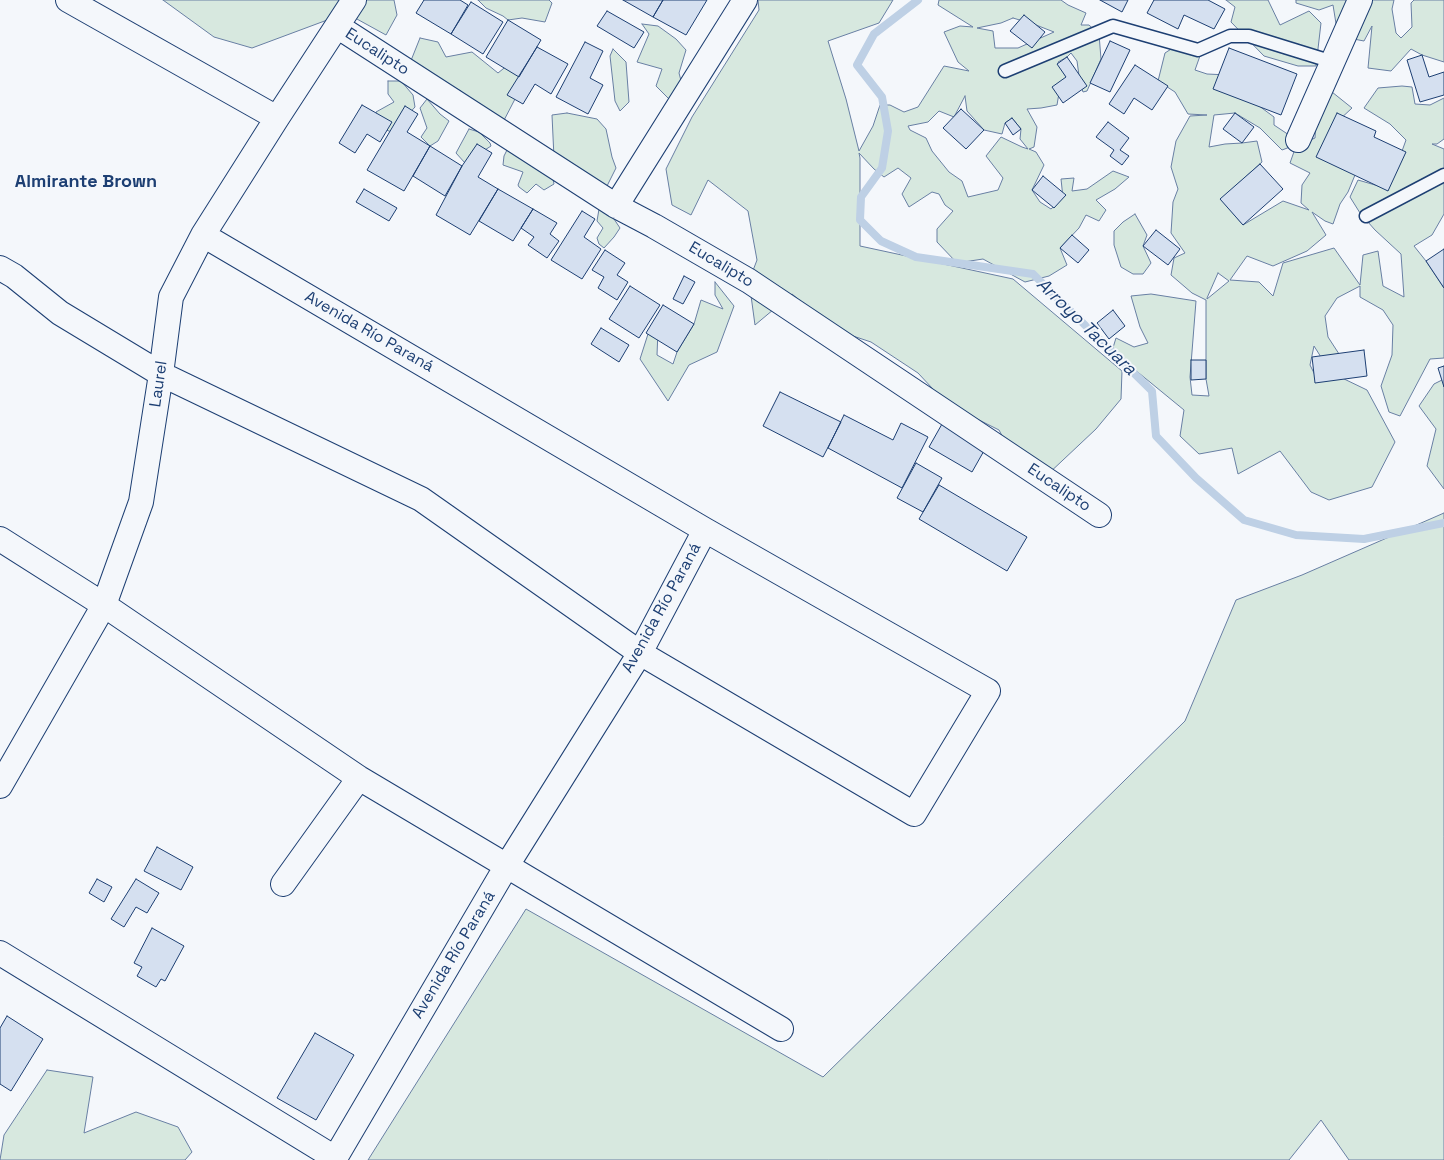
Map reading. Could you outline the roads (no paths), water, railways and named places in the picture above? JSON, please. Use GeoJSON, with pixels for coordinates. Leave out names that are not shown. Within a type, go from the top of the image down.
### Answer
{"type":"FeatureCollection","features":[{"type":"Feature","properties":{"kind":"street"},"geometry":{"type":"LineString","coordinates":[[68,0],[276,118]]}},
{"type":"Feature","properties":{"kind":"street","name":"Laurel"},"geometry":{"type":"LineString","coordinates":[[0,786],[104,605],[141,502],[162,374],[170,297],[203,235],[276,118],[354,0]]}},
{"type":"Feature","properties":{"kind":"street"},"geometry":{"type":"LineString","coordinates":[[616,206],[745,0]]}},
{"type":"Feature","properties":{"kind":"street"},"geometry":{"type":"LineString","coordinates":[[1298,140],[1360,0]]}},
{"type":"Feature","properties":{"kind":"street","name":"Eucalipto"},"geometry":{"type":"LineString","coordinates":[[337,26],[616,206],[749,281],[1099,515]]}},
{"type":"Feature","properties":{"kind":"street","name":"Avenida Río Paraná"},"geometry":{"type":"LineString","coordinates":[[203,235],[706,530],[640,652],[506,867],[334,1159]]}},
{"type":"Feature","properties":{"kind":"street"},"geometry":{"type":"LineString","coordinates":[[0,268],[14,276],[60,313],[162,374],[421,499],[640,652],[914,814],[988,691],[706,530]]}},
{"type":"Feature","properties":{"kind":"street"},"geometry":{"type":"LineString","coordinates":[[0,539],[104,605],[359,778],[781,1029]]}},
{"type":"Feature","properties":{"kind":"street"},"geometry":{"type":"LineString","coordinates":[[283,884],[359,778]]}},
{"type":"Feature","properties":{"kind":"street"},"geometry":{"type":"LineString","coordinates":[[0,953],[334,1159]]}},
{"type":"Feature","properties":{"kind":"lane"},"geometry":{"type":"LineString","coordinates":[[1005,71],[1113,26],[1198,50],[1230,36],[1249,36],[1333,62]]}},
{"type":"Feature","properties":{"kind":"lane"},"geometry":{"type":"LineString","coordinates":[[1366,216],[1444,175]]}},
{"type":"Feature","properties":{"kind":"waterway","name":"Arroyo Tacuara"},"geometry":{"type":"LineString","coordinates":[[918,0],[874,34],[857,65],[882,97],[888,131],[882,168],[861,197],[860,220],[881,241],[916,257],[1033,274],[1152,391],[1156,436],[1196,478],[1244,520],[1296,535],[1364,539],[1444,523]]}},
{"type":"Feature","properties":{"kind":"district","name":"Almirante Brown"},"geometry":{"type":"Point","coordinates":[86,182]}}]}
